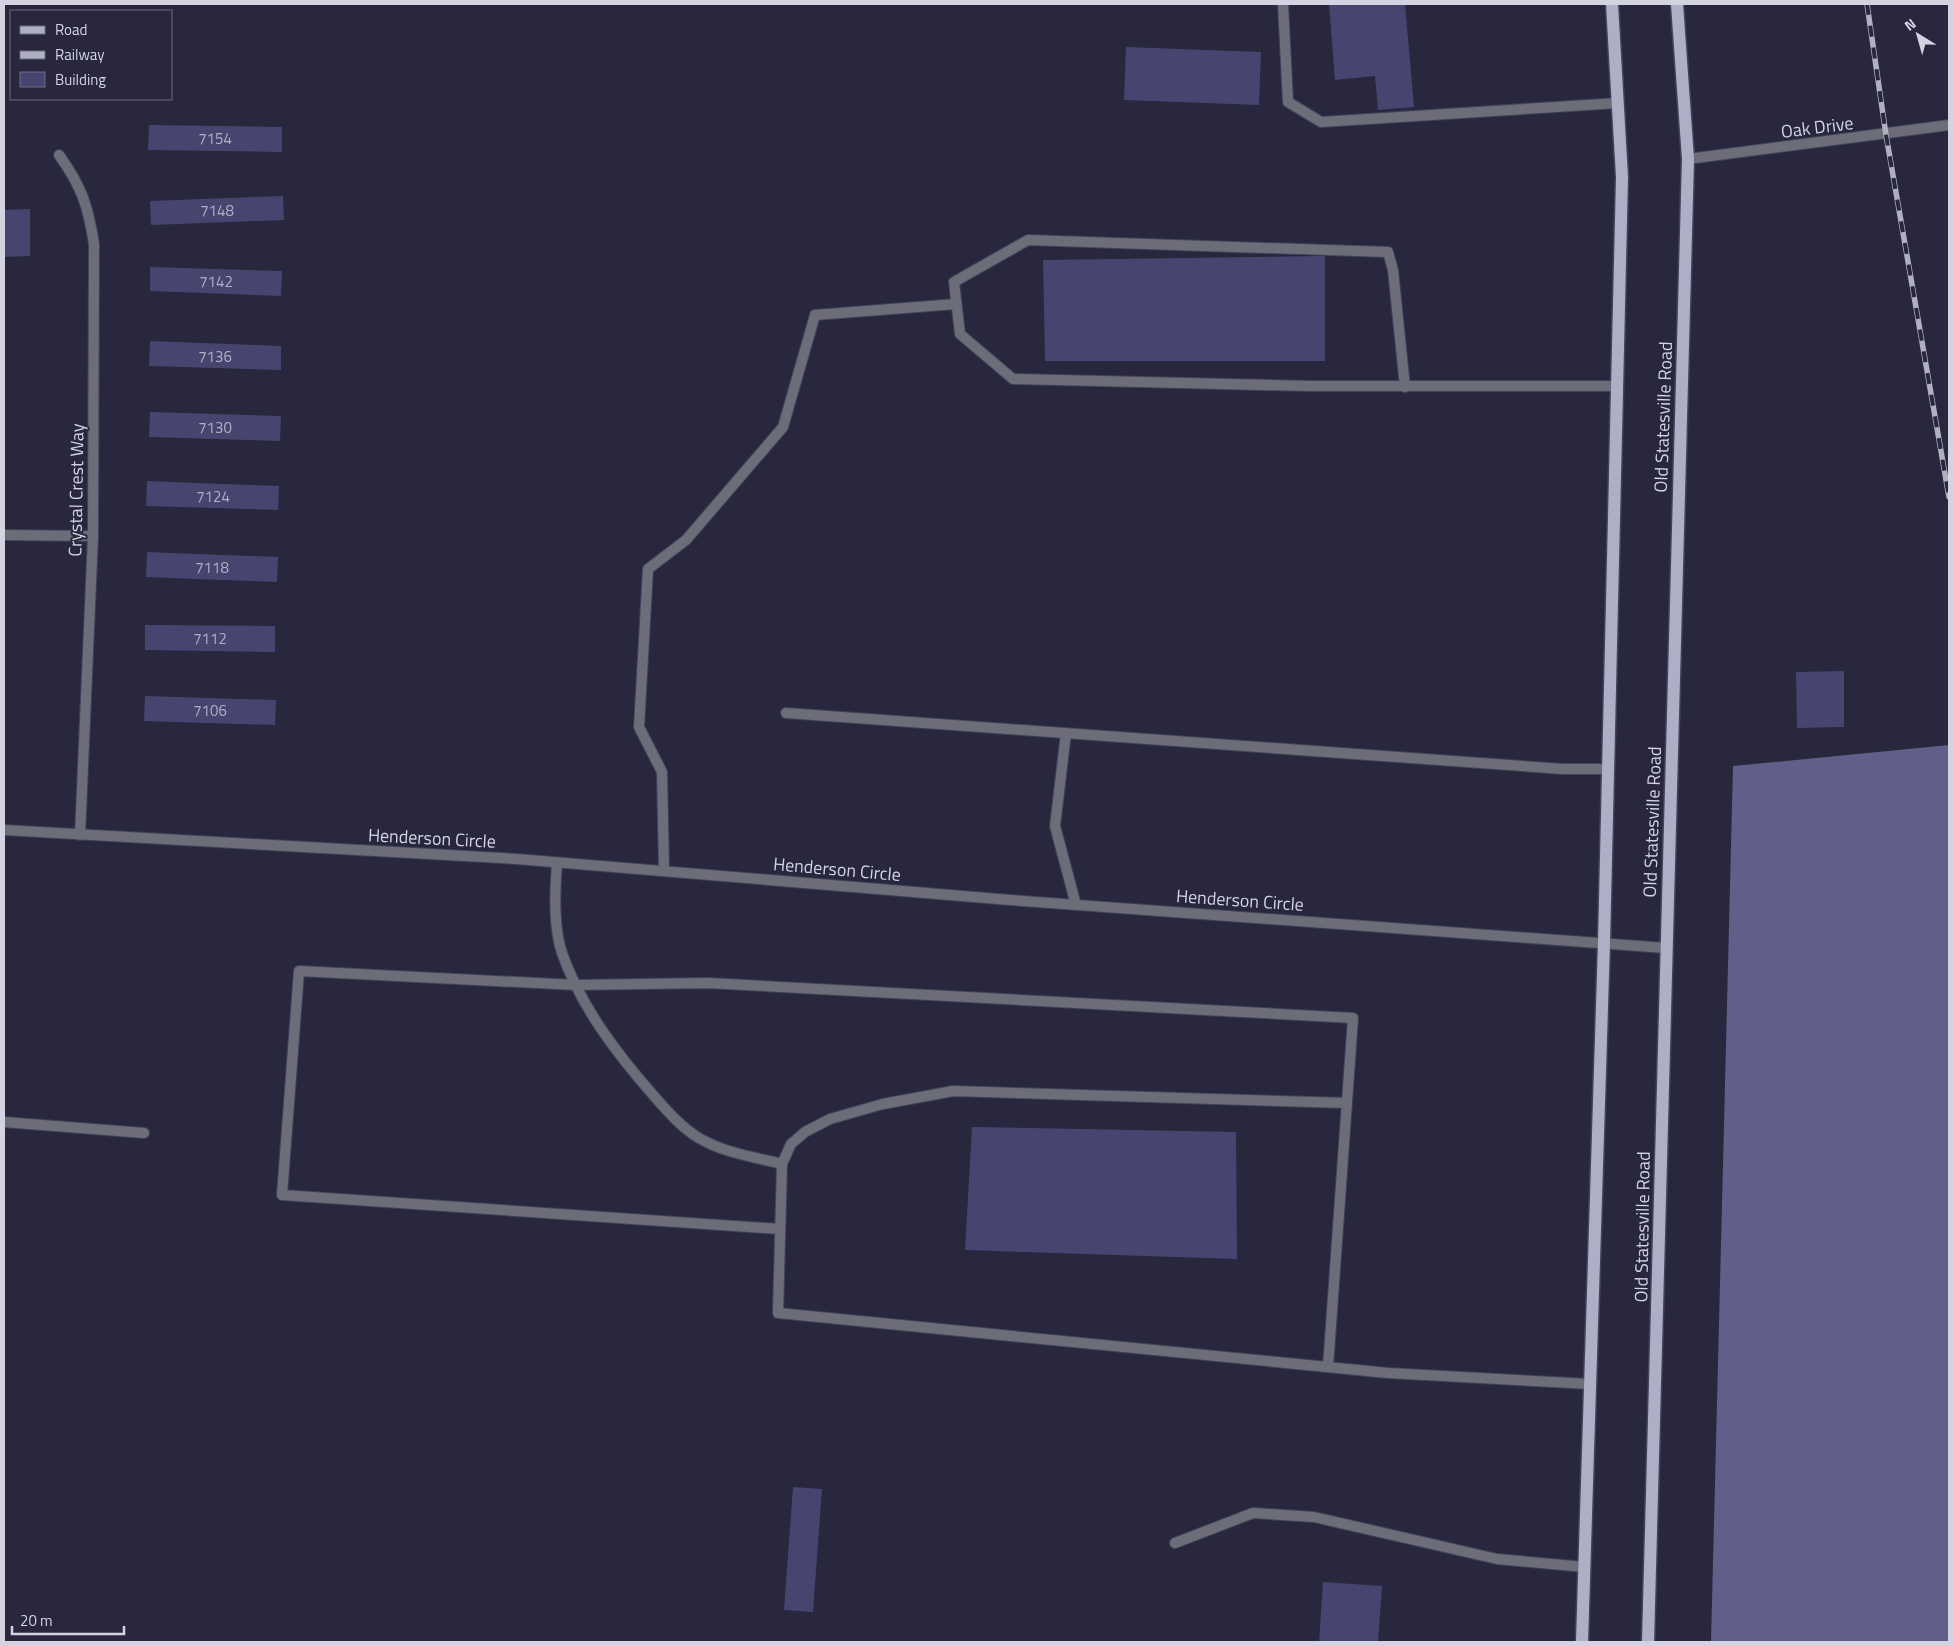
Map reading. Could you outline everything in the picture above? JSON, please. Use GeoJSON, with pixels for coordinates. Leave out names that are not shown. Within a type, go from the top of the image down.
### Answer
{"type":"FeatureCollection","features":[{"type":"Feature","properties":{"kind":"main road"},"geometry":{"type":"LineString","coordinates":[[1582,1642],[1604,943],[1622,177],[1612,4]]}},
{"type":"Feature","properties":{"kind":"main road","name":"Old Statesville Road"},"geometry":{"type":"LineString","coordinates":[[1648,1642],[1688,159],[1677,4]]}},
{"type":"Feature","properties":{"kind":"street"},"geometry":{"type":"LineString","coordinates":[[1283,4],[1288,102],[1322,122],[1618,103]]}},
{"type":"Feature","properties":{"kind":"street","name":"Oak Drive"},"geometry":{"type":"LineString","coordinates":[[1688,159],[1949,125]]}},
{"type":"Feature","properties":{"kind":"street","name":"Crystal Crest Way"},"geometry":{"type":"LineString","coordinates":[[59,155],[74,176],[89,208],[94,244],[93,536],[80,835]]}},
{"type":"Feature","properties":{"kind":"street"},"geometry":{"type":"LineString","coordinates":[[1405,387],[1394,270],[1388,252],[1028,240],[954,282],[960,334],[1013,379],[1405,387],[1618,386]]}},
{"type":"Feature","properties":{"kind":"street"},"geometry":{"type":"LineString","coordinates":[[664,870],[662,772],[639,727],[648,569],[686,540],[782,427],[816,316],[956,304]]}},
{"type":"Feature","properties":{"kind":"street"},"geometry":{"type":"LineString","coordinates":[[4,535],[93,536]]}},
{"type":"Feature","properties":{"kind":"street"},"geometry":{"type":"LineString","coordinates":[[786,713],[1553,769],[1608,769]]}},
{"type":"Feature","properties":{"kind":"street"},"geometry":{"type":"LineString","coordinates":[[1066,733],[1054,826],[1076,905]]}},
{"type":"Feature","properties":{"kind":"street","name":"Henderson Circle"},"geometry":{"type":"LineString","coordinates":[[4,830],[664,870],[1076,905],[1666,948]]}},
{"type":"Feature","properties":{"kind":"street"},"geometry":{"type":"LineString","coordinates":[[557,863],[554,897],[561,952],[576,985],[607,1037],[671,1115],[697,1137],[721,1149],[782,1164]]}},
{"type":"Feature","properties":{"kind":"street"},"geometry":{"type":"LineString","coordinates":[[780,1229],[282,1196],[299,971],[576,985],[708,983],[1354,1018],[1328,1367]]}},
{"type":"Feature","properties":{"kind":"street"},"geometry":{"type":"LineString","coordinates":[[1347,1103],[953,1091],[883,1104],[830,1120],[805,1132],[791,1144],[782,1164],[778,1313],[1388,1373],[1590,1384]]}},
{"type":"Feature","properties":{"kind":"street"},"geometry":{"type":"LineString","coordinates":[[4,1122],[144,1133]]}},
{"type":"Feature","properties":{"kind":"street"},"geometry":{"type":"LineString","coordinates":[[1175,1543],[1253,1514],[1271,1514],[1314,1517],[1497,1559],[1585,1567]]}},
{"type":"Feature","properties":{"kind":"shaded area"},"geometry":{"type":"Polygon","coordinates":[[[1949,745],[1949,1642],[1711,1642],[1733,766],[1949,745]]]}},
{"type":"Feature","properties":{"kind":"building"},"geometry":{"type":"Polygon","coordinates":[[[1329,4],[1405,4],[1414,107],[1378,110],[1375,76],[1335,80],[1329,4]]]}},
{"type":"Feature","properties":{"kind":"building"},"geometry":{"type":"Polygon","coordinates":[[[1126,47],[1261,52],[1259,105],[1124,100],[1126,47]]]}},
{"type":"Feature","properties":{"kind":"building"},"geometry":{"type":"Polygon","coordinates":[[[149,125],[282,127],[282,152],[148,150],[149,125]]]}},
{"type":"Feature","properties":{"kind":"building"},"geometry":{"type":"Polygon","coordinates":[[[283,196],[284,220],[151,225],[150,201],[283,196]]]}},
{"type":"Feature","properties":{"kind":"building"},"geometry":{"type":"Polygon","coordinates":[[[30,209],[30,256],[4,257],[4,210],[30,209]]]}},
{"type":"Feature","properties":{"kind":"building"},"geometry":{"type":"Polygon","coordinates":[[[1325,256],[1325,361],[1045,361],[1043,260],[1325,256]]]}},
{"type":"Feature","properties":{"kind":"building"},"geometry":{"type":"Polygon","coordinates":[[[150,267],[282,271],[281,296],[150,291],[150,267]]]}},
{"type":"Feature","properties":{"kind":"building"},"geometry":{"type":"Polygon","coordinates":[[[150,341],[281,346],[281,370],[149,366],[150,341]]]}},
{"type":"Feature","properties":{"kind":"building"},"geometry":{"type":"Polygon","coordinates":[[[150,412],[281,416],[280,441],[149,437],[150,412]]]}},
{"type":"Feature","properties":{"kind":"building"},"geometry":{"type":"Polygon","coordinates":[[[147,481],[279,486],[278,510],[146,506],[147,481]]]}},
{"type":"Feature","properties":{"kind":"building"},"geometry":{"type":"Polygon","coordinates":[[[147,552],[278,557],[277,582],[146,577],[147,552]]]}},
{"type":"Feature","properties":{"kind":"building"},"geometry":{"type":"Polygon","coordinates":[[[145,625],[275,626],[275,652],[145,650],[145,625]]]}},
{"type":"Feature","properties":{"kind":"building"},"geometry":{"type":"Polygon","coordinates":[[[1844,671],[1844,727],[1797,728],[1796,672],[1844,671]]]}},
{"type":"Feature","properties":{"kind":"building"},"geometry":{"type":"Polygon","coordinates":[[[145,696],[276,700],[275,725],[144,721],[145,696]]]}},
{"type":"Feature","properties":{"kind":"building"},"geometry":{"type":"Polygon","coordinates":[[[972,1127],[1236,1132],[1237,1259],[965,1250],[972,1127]]]}},
{"type":"Feature","properties":{"kind":"building"},"geometry":{"type":"Polygon","coordinates":[[[793,1487],[822,1489],[813,1612],[784,1610],[793,1487]]]}},
{"type":"Feature","properties":{"kind":"building"},"geometry":{"type":"Polygon","coordinates":[[[1323,1582],[1382,1586],[1378,1642],[1319,1642],[1323,1582]]]}},
{"type":"Feature","properties":{"kind":"railway"},"geometry":{"type":"LineString","coordinates":[[1867,4],[1886,135],[1949,497]]}}]}
